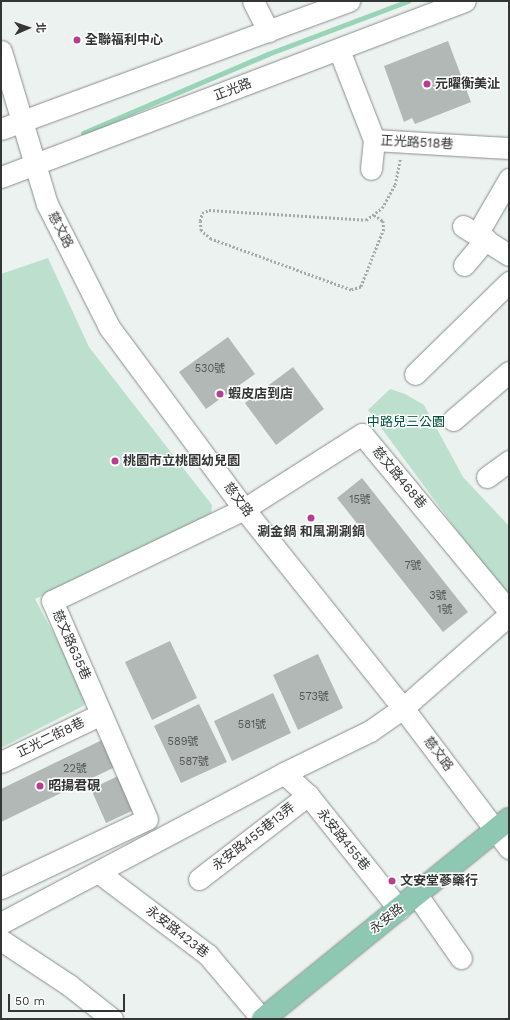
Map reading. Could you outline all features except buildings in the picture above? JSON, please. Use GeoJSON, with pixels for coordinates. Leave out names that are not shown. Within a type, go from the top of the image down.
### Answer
{"type":"FeatureCollection","features":[{"type":"Feature","properties":{"kind":"main road","name":"永安路"},"geometry":{"type":"LineString","coordinates":[[263,1019],[417,895],[502,824]]}},
{"type":"Feature","properties":{"kind":"street"},"geometry":{"type":"LineString","coordinates":[[253,1],[268,31]]}},
{"type":"Feature","properties":{"kind":"street"},"geometry":{"type":"LineString","coordinates":[[1,129],[349,1]]}},
{"type":"Feature","properties":{"kind":"street","name":"正光路"},"geometry":{"type":"LineString","coordinates":[[1,178],[465,1]]}},
{"type":"Feature","properties":{"kind":"street","name":"正光路518巷"},"geometry":{"type":"LineString","coordinates":[[339,50],[374,140],[404,143],[509,148]]}},
{"type":"Feature","properties":{"kind":"street","name":"慈文路"},"geometry":{"type":"LineString","coordinates":[[1,51],[23,120],[34,166],[47,204],[109,327],[244,508],[403,708],[502,824],[509,848]]}},
{"type":"Feature","properties":{"kind":"street"},"geometry":{"type":"LineString","coordinates":[[371,169],[374,140]]}},
{"type":"Feature","properties":{"kind":"street"},"geometry":{"type":"LineString","coordinates":[[464,265],[476,233],[509,179]]}},
{"type":"Feature","properties":{"kind":"street"},"geometry":{"type":"LineString","coordinates":[[476,233],[509,255]]}},
{"type":"Feature","properties":{"kind":"street"},"geometry":{"type":"LineString","coordinates":[[415,374],[509,282]]}},
{"type":"Feature","properties":{"kind":"street"},"geometry":{"type":"LineString","coordinates":[[453,420],[509,372]]}},
{"type":"Feature","properties":{"kind":"street","name":"慈文路468巷"},"geometry":{"type":"LineString","coordinates":[[244,508],[362,434],[509,611]]}},
{"type":"Feature","properties":{"kind":"street"},"geometry":{"type":"LineString","coordinates":[[487,477],[509,461]]}},
{"type":"Feature","properties":{"kind":"street","name":"慈文路635巷"},"geometry":{"type":"LineString","coordinates":[[1,888],[147,819],[52,601],[244,508]]}},
{"type":"Feature","properties":{"kind":"street"},"geometry":{"type":"LineString","coordinates":[[1,923],[284,773],[370,732],[403,708],[509,615]]}},
{"type":"Feature","properties":{"kind":"street","name":"正光二街8巷"},"geometry":{"type":"LineString","coordinates":[[1,762],[101,714]]}},
{"type":"Feature","properties":{"kind":"street","name":"永安路455巷"},"geometry":{"type":"LineString","coordinates":[[284,773],[308,796],[399,909]]}},
{"type":"Feature","properties":{"kind":"street","name":"永安路455巷13弄"},"geometry":{"type":"LineString","coordinates":[[199,879],[308,796]]}},
{"type":"Feature","properties":{"kind":"street","name":"永安路423巷"},"geometry":{"type":"LineString","coordinates":[[98,872],[208,955],[263,1019]]}},
{"type":"Feature","properties":{"kind":"street"},"geometry":{"type":"LineString","coordinates":[[417,895],[462,958]]}},
{"type":"Feature","properties":{"kind":"street"},"geometry":{"type":"LineString","coordinates":[[1,940],[70,985],[112,1019]]}},
{"type":"Feature","properties":{"kind":"path"},"geometry":{"type":"LineString","coordinates":[[374,215],[383,221],[384,229],[361,287],[351,290],[211,239],[201,231],[200,221],[202,213],[209,210],[366,220],[382,208],[395,185],[404,143]]}},
{"type":"Feature","properties":{"kind":"green space"},"geometry":{"type":"Polygon","coordinates":[[[48,258],[89,347],[212,505],[211,517],[35,599],[88,697],[83,706],[1,748],[1,274],[48,258]]]}},
{"type":"Feature","properties":{"kind":"green space","name":"中路兒三公園"},"geometry":{"type":"Polygon","coordinates":[[[390,389],[405,394],[424,405],[463,477],[509,526],[509,601],[368,410],[390,389]]]}},
{"type":"Feature","properties":{"kind":"waterway"},"geometry":{"type":"LineString","coordinates":[[83,133],[268,54],[408,1]]}},
{"type":"Feature","properties":{"kind":"place","name":"全聯福利中心"},"geometry":{"type":"Point","coordinates":[77,40]}},
{"type":"Feature","properties":{"kind":"place","name":"元曜衡美沚"},"geometry":{"type":"Point","coordinates":[427,84]}},
{"type":"Feature","properties":{"kind":"place","name":"蝦皮店到店"},"geometry":{"type":"Point","coordinates":[220,394]}},
{"type":"Feature","properties":{"kind":"place","name":"桃園市立桃園幼兒園"},"geometry":{"type":"Point","coordinates":[115,461]}},
{"type":"Feature","properties":{"kind":"place","name":"涮金鍋 和風涮涮鍋"},"geometry":{"type":"Point","coordinates":[311,518]}},
{"type":"Feature","properties":{"kind":"place","name":"昭揚君硯"},"geometry":{"type":"Point","coordinates":[40,786]}},
{"type":"Feature","properties":{"kind":"place","name":"文安堂蔘藥行"},"geometry":{"type":"Point","coordinates":[392,881]}}]}
